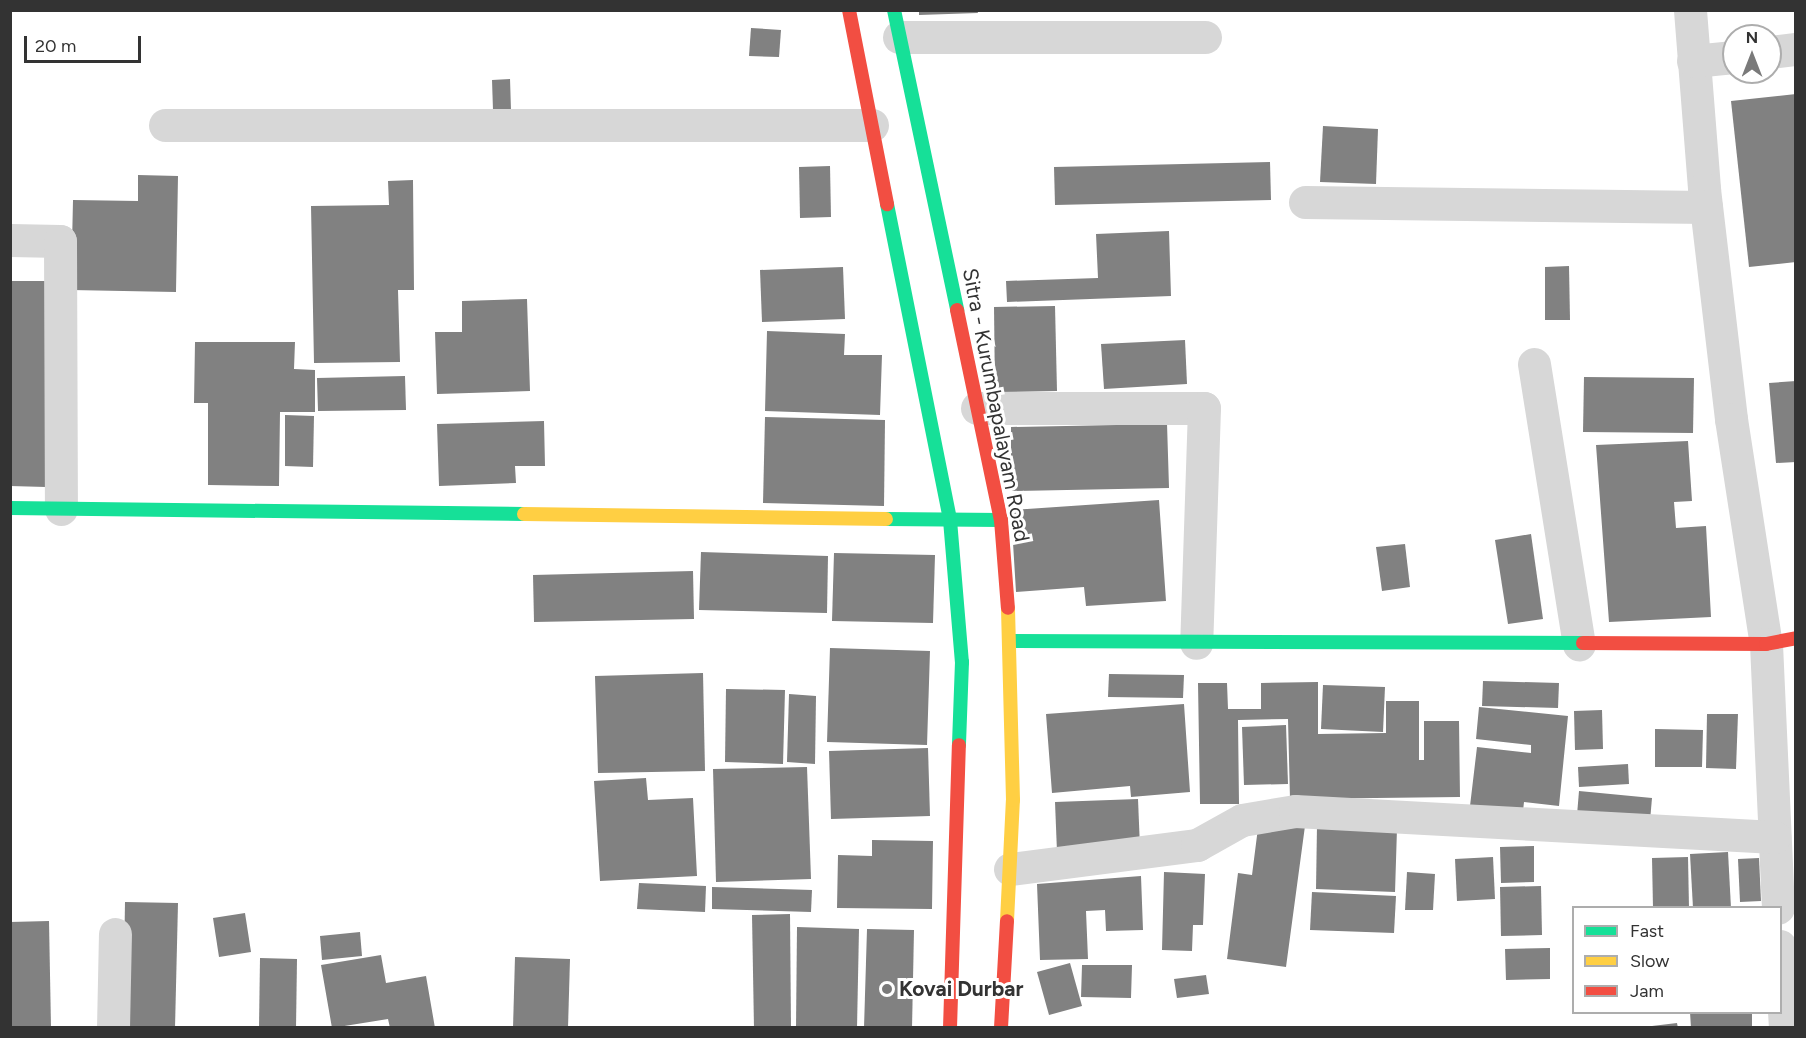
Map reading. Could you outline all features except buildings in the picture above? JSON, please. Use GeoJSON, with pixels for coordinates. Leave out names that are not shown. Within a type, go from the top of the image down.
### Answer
{"type":"FeatureCollection","features":[{"type":"Feature","properties":{"kind":"main road"},"geometry":{"type":"LineString","coordinates":[[849,10],[950,520],[962,662],[950,1028]]}},
{"type":"Feature","properties":{"kind":"main road","name":"Sitra - Kurumbapalayam Road"},"geometry":{"type":"LineString","coordinates":[[896,24],[1001,520],[1011,641],[1010,869],[1001,1028]]}},
{"type":"Feature","properties":{"kind":"main road"},"geometry":{"type":"LineString","coordinates":[[10,508],[1001,520]]}},
{"type":"Feature","properties":{"kind":"main road"},"geometry":{"type":"LineString","coordinates":[[1011,641],[1579,644],[1781,641]]}},
{"type":"Feature","properties":{"kind":"street"},"geometry":{"type":"LineString","coordinates":[[1690,10],[1706,207],[1781,641],[1773,837],[1778,906]]}},
{"type":"Feature","properties":{"kind":"street"},"geometry":{"type":"LineString","coordinates":[[896,24],[1205,37]]}},
{"type":"Feature","properties":{"kind":"street"},"geometry":{"type":"LineString","coordinates":[[1693,61],[1722,58]]}},
{"type":"Feature","properties":{"kind":"street"},"geometry":{"type":"LineString","coordinates":[[165,125],[872,125]]}},
{"type":"Feature","properties":{"kind":"street"},"geometry":{"type":"LineString","coordinates":[[1305,202],[1706,207]]}},
{"type":"Feature","properties":{"kind":"street"},"geometry":{"type":"LineString","coordinates":[[10,240],[60,241],[61,509]]}},
{"type":"Feature","properties":{"kind":"street"},"geometry":{"type":"LineString","coordinates":[[1534,364],[1579,644]]}},
{"type":"Feature","properties":{"kind":"street"},"geometry":{"type":"LineString","coordinates":[[977,408],[1204,408],[1196,642]]}},
{"type":"Feature","properties":{"kind":"street"},"geometry":{"type":"LineString","coordinates":[[1010,869],[1197,845],[1242,820],[1295,811],[1773,837]]}},
{"type":"Feature","properties":{"kind":"street"},"geometry":{"type":"LineString","coordinates":[[113,1028],[115,934]]}},
{"type":"Feature","properties":{"kind":"street"},"geometry":{"type":"LineString","coordinates":[[1782,979],[1785,1028]]}},
{"type":"Feature","properties":{"kind":"traffic: fast"},"geometry":{"type":"LineString","coordinates":[[894,10],[957,310]]}},
{"type":"Feature","properties":{"kind":"traffic: fast"},"geometry":{"type":"LineString","coordinates":[[887,204],[950,520],[962,662],[959,745]]}},
{"type":"Feature","properties":{"kind":"traffic: fast"},"geometry":{"type":"LineString","coordinates":[[10,508],[524,514]]}},
{"type":"Feature","properties":{"kind":"traffic: fast"},"geometry":{"type":"LineString","coordinates":[[886,519],[1001,520]]}},
{"type":"Feature","properties":{"kind":"traffic: fast"},"geometry":{"type":"LineString","coordinates":[[1011,641],[1583,643]]}},
{"type":"Feature","properties":{"kind":"traffic: slow"},"geometry":{"type":"LineString","coordinates":[[524,514],[886,519]]}},
{"type":"Feature","properties":{"kind":"traffic: slow"},"geometry":{"type":"LineString","coordinates":[[1007,921],[1013,800],[1008,608]]}},
{"type":"Feature","properties":{"kind":"traffic: jam"},"geometry":{"type":"LineString","coordinates":[[849,10],[887,204]]}},
{"type":"Feature","properties":{"kind":"traffic: jam"},"geometry":{"type":"LineString","coordinates":[[957,310],[1001,520],[1008,608]]}},
{"type":"Feature","properties":{"kind":"traffic: jam"},"geometry":{"type":"LineString","coordinates":[[1583,643],[1766,644],[1796,638]]}},
{"type":"Feature","properties":{"kind":"traffic: jam"},"geometry":{"type":"LineString","coordinates":[[950,1028],[959,745]]}},
{"type":"Feature","properties":{"kind":"traffic: jam"},"geometry":{"type":"LineString","coordinates":[[1001,1028],[1007,921]]}},
{"type":"Feature","properties":{"kind":"place","name":"Kovai Durbar"},"geometry":{"type":"Point","coordinates":[887,989]}}]}
